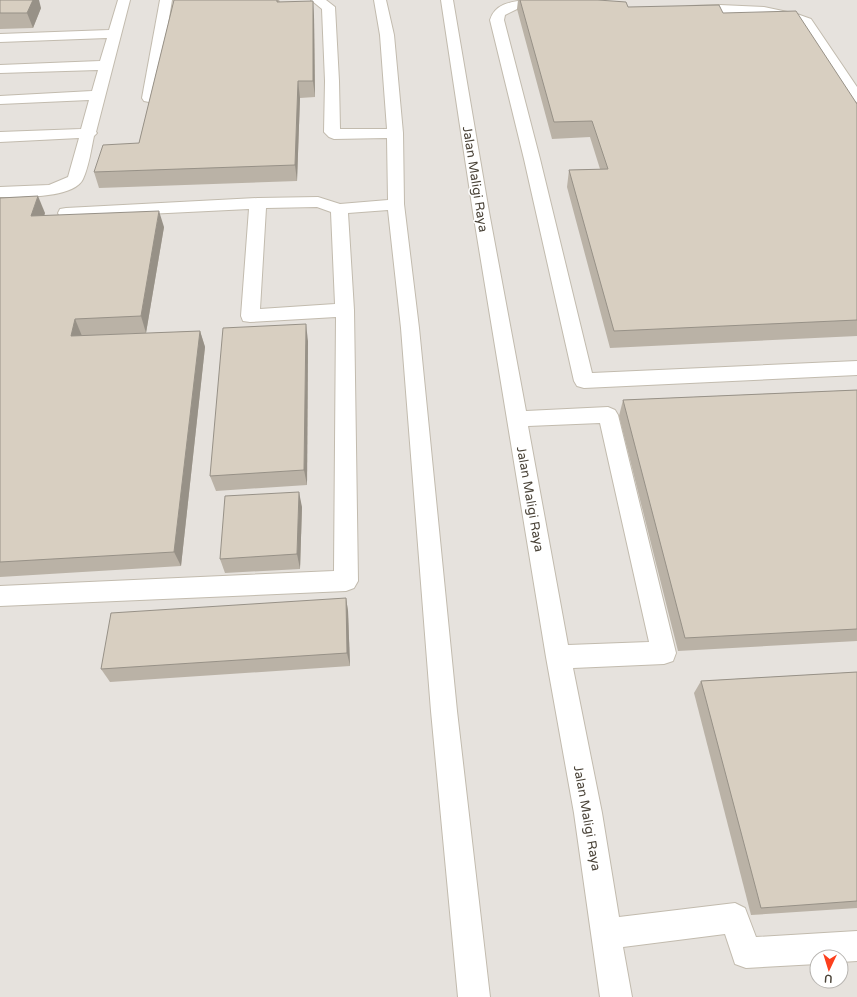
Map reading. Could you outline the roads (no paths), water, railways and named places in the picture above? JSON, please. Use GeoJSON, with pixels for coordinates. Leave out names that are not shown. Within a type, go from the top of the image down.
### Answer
{"type":"FeatureCollection","features":[{"type":"Feature","properties":{"kind":"lane"},"geometry":{"type":"LineString","coordinates":[[0,192],[57,189],[69,184],[75,179],[89,133],[124,0]]}},
{"type":"Feature","properties":{"kind":"lane"},"geometry":{"type":"LineString","coordinates":[[149,98],[166,0]]}},
{"type":"Feature","properties":{"kind":"lane"},"geometry":{"type":"LineString","coordinates":[[317,0],[328,7],[332,81],[332,132],[334,134],[395,133]]}},
{"type":"Feature","properties":{"kind":"lane"},"geometry":{"type":"LineString","coordinates":[[380,0],[387,35],[395,133],[396,204],[410,328],[444,711],[474,997]]}},
{"type":"Feature","properties":{"kind":"lane","name":"Jalan Maligi Raya"},"geometry":{"type":"LineString","coordinates":[[447,0],[481,212],[558,657],[588,813],[616,997]]}},
{"type":"Feature","properties":{"kind":"lane"},"geometry":{"type":"LineString","coordinates":[[558,4],[523,4],[510,7],[497,15],[497,20],[532,159],[584,381],[857,368]]}},
{"type":"Feature","properties":{"kind":"lane"},"geometry":{"type":"LineString","coordinates":[[682,10],[744,9],[793,16],[806,22],[857,98]]}},
{"type":"Feature","properties":{"kind":"lane"},"geometry":{"type":"LineString","coordinates":[[0,38],[114,34]]}},
{"type":"Feature","properties":{"kind":"lane"},"geometry":{"type":"LineString","coordinates":[[0,69],[106,65]]}},
{"type":"Feature","properties":{"kind":"lane"},"geometry":{"type":"LineString","coordinates":[[0,100],[99,95]]}},
{"type":"Feature","properties":{"kind":"lane"},"geometry":{"type":"LineString","coordinates":[[0,137],[89,133]]}},
{"type":"Feature","properties":{"kind":"lane"},"geometry":{"type":"LineString","coordinates":[[66,213],[258,203],[318,202],[339,209],[396,204]]}},
{"type":"Feature","properties":{"kind":"lane"},"geometry":{"type":"LineString","coordinates":[[258,203],[250,316],[344,310]]}},
{"type":"Feature","properties":{"kind":"lane"},"geometry":{"type":"LineString","coordinates":[[0,596],[346,581],[344,310],[339,209]]}},
{"type":"Feature","properties":{"kind":"lane"},"geometry":{"type":"LineString","coordinates":[[517,419],[608,415],[664,653],[558,657]]}},
{"type":"Feature","properties":{"kind":"lane"},"geometry":{"type":"LineString","coordinates":[[606,934],[735,918],[746,953],[857,946]]}}]}
